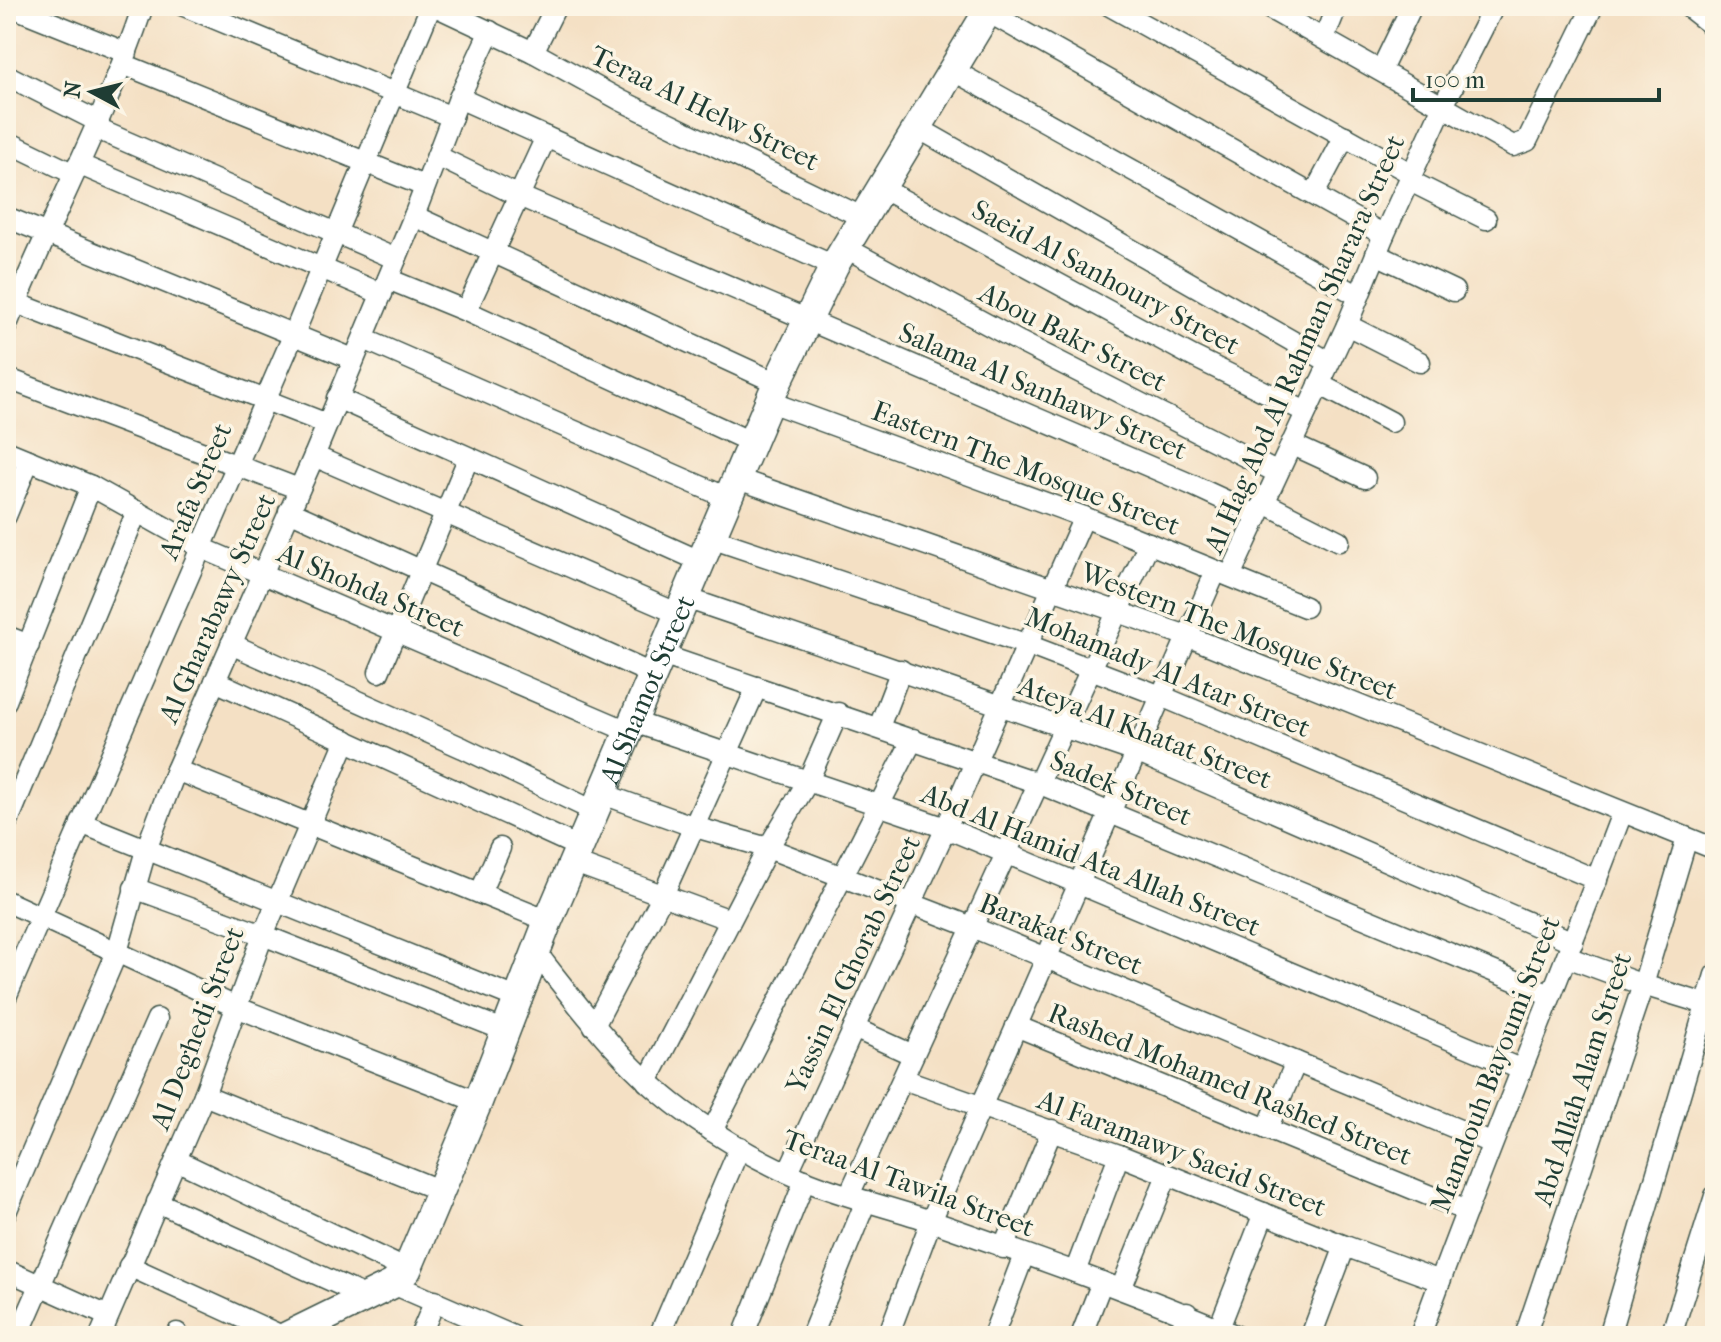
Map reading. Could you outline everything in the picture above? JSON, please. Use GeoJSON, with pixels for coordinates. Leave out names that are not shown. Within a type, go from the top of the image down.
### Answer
{"type":"FeatureCollection","features":[{"type":"Feature","properties":{"kind":"street"},"geometry":{"type":"LineString","coordinates":[[6,327],[11,301],[47,235],[97,125],[143,6]]}},
{"type":"Feature","properties":{"kind":"street","name":"Abou Bakr Street"},"geometry":{"type":"LineString","coordinates":[[184,6],[396,93],[456,107],[546,137],[840,257],[1020,342],[1276,472]]}},
{"type":"Feature","properties":{"kind":"street","name":"Arafa Street"},"geometry":{"type":"LineString","coordinates":[[6,997],[433,6]]}},
{"type":"Feature","properties":{"kind":"street","name":"Teraa Al Helw Street"},"geometry":{"type":"LineString","coordinates":[[433,6],[464,11],[490,31],[622,101],[864,218]]}},
{"type":"Feature","properties":{"kind":"street"},"geometry":{"type":"LineString","coordinates":[[533,52],[556,6]]}},
{"type":"Feature","properties":{"kind":"street"},"geometry":{"type":"LineString","coordinates":[[1110,6],[1345,136],[1486,219]]}},
{"type":"Feature","properties":{"kind":"street"},"geometry":{"type":"LineString","coordinates":[[1265,6],[1381,70],[1506,145],[1513,146],[1527,141],[1593,6]]}},
{"type":"Feature","properties":{"kind":"street"},"geometry":{"type":"LineString","coordinates":[[1324,38],[1337,6]]}},
{"type":"Feature","properties":{"kind":"street"},"geometry":{"type":"LineString","coordinates":[[1381,70],[1412,6]]}},
{"type":"Feature","properties":{"kind":"street","name":"Al Hag Abd Al Rahman Sharara Street"},"geometry":{"type":"LineString","coordinates":[[888,1336],[931,1221],[1187,636],[1260,509],[1347,325],[1443,106],[1494,6]]}},
{"type":"Feature","properties":{"kind":"street"},"geometry":{"type":"LineString","coordinates":[[1687,6],[1715,28]]}},
{"type":"Feature","properties":{"kind":"street"},"geometry":{"type":"LineString","coordinates":[[989,9],[1314,194],[1380,245],[1454,291]]}},
{"type":"Feature","properties":{"kind":"street","name":"Al Shamot Street"},"geometry":{"type":"LineString","coordinates":[[400,1277],[441,1191],[548,921],[806,321],[840,257],[989,9]]}},
{"type":"Feature","properties":{"kind":"street"},"geometry":{"type":"LineString","coordinates":[[12,13],[424,186]]}},
{"type":"Feature","properties":{"kind":"street","name":"Al Gharabawy Street"},"geometry":{"type":"LineString","coordinates":[[6,1212],[117,952],[146,850],[176,770],[364,339],[456,107],[490,31]]}},
{"type":"Feature","properties":{"kind":"street"},"geometry":{"type":"LineString","coordinates":[[954,71],[1359,296]]}},
{"type":"Feature","properties":{"kind":"street"},"geometry":{"type":"LineString","coordinates":[[6,75],[97,125],[396,259]]}},
{"type":"Feature","properties":{"kind":"street"},"geometry":{"type":"LineString","coordinates":[[918,128],[1329,362]]}},
{"type":"Feature","properties":{"kind":"street"},"geometry":{"type":"LineString","coordinates":[[1314,194],[1345,136]]}},
{"type":"Feature","properties":{"kind":"street"},"geometry":{"type":"LineString","coordinates":[[466,311],[546,137]]}},
{"type":"Feature","properties":{"kind":"street"},"geometry":{"type":"LineString","coordinates":[[6,141],[320,268],[466,311],[753,443]]}},
{"type":"Feature","properties":{"kind":"street","name":"Salama Al Sanhawy Street"},"geometry":{"type":"LineString","coordinates":[[437,156],[519,196],[806,321],[1339,541]]}},
{"type":"Feature","properties":{"kind":"street","name":"Saeid Al Sanhoury Street"},"geometry":{"type":"LineString","coordinates":[[881,188],[1192,356],[1306,412]]}},
{"type":"Feature","properties":{"kind":"street","name":"Eastern The Mosque Street"},"geometry":{"type":"LineString","coordinates":[[414,216],[774,392],[1305,607]]}},
{"type":"Feature","properties":{"kind":"street"},"geometry":{"type":"LineString","coordinates":[[6,217],[353,359]]}},
{"type":"Feature","properties":{"kind":"street"},"geometry":{"type":"LineString","coordinates":[[11,301],[327,424]]}},
{"type":"Feature","properties":{"kind":"street"},"geometry":{"type":"LineString","coordinates":[[1347,325],[1420,362]]}},
{"type":"Feature","properties":{"kind":"street","name":"Western The Mosque Street"},"geometry":{"type":"LineString","coordinates":[[364,339],[734,489],[1051,588],[1187,636],[1715,849]]}},
{"type":"Feature","properties":{"kind":"street"},"geometry":{"type":"LineString","coordinates":[[6,378],[299,489]]}},
{"type":"Feature","properties":{"kind":"street"},"geometry":{"type":"LineString","coordinates":[[1319,384],[1391,422]]}},
{"type":"Feature","properties":{"kind":"street","name":"Mohamady Al Atar Street"},"geometry":{"type":"LineString","coordinates":[[337,398],[468,459],[707,550],[1028,645],[1161,696],[1597,880]]}},
{"type":"Feature","properties":{"kind":"street"},"geometry":{"type":"LineString","coordinates":[[1291,444],[1365,478]]}},
{"type":"Feature","properties":{"kind":"street","name":"Al Shohda Street"},"geometry":{"type":"LineString","coordinates":[[6,451],[91,486],[202,548],[632,727]]}},
{"type":"Feature","properties":{"kind":"street","name":"Ateya Al Khatat Street"},"geometry":{"type":"LineString","coordinates":[[314,456],[445,512],[683,606],[901,670],[1136,752],[1643,985],[1711,1006]]}},
{"type":"Feature","properties":{"kind":"street"},"geometry":{"type":"LineString","coordinates":[[379,672],[468,459]]}},
{"type":"Feature","properties":{"kind":"street"},"geometry":{"type":"LineString","coordinates":[[6,516],[29,460]]}},
{"type":"Feature","properties":{"kind":"street"},"geometry":{"type":"LineString","coordinates":[[6,701],[91,486]]}},
{"type":"Feature","properties":{"kind":"street"},"geometry":{"type":"LineString","coordinates":[[6,826],[137,511]]}},
{"type":"Feature","properties":{"kind":"street","name":"Sadek Street"},"geometry":{"type":"LineString","coordinates":[[289,511],[420,570],[658,665],[757,687],[1038,783],[1550,995]]}},
{"type":"Feature","properties":{"kind":"street","name":"Yassin El Ghorab Street"},"geometry":{"type":"LineString","coordinates":[[743,1336],[796,1176],[854,1028],[1084,517]]}},
{"type":"Feature","properties":{"kind":"street"},"geometry":{"type":"LineString","coordinates":[[811,1336],[858,1198],[913,1055],[1149,543]]}},
{"type":"Feature","properties":{"kind":"street"},"geometry":{"type":"LineString","coordinates":[[6,636],[29,645]]}},
{"type":"Feature","properties":{"kind":"street","name":"Barakat Street"},"geometry":{"type":"LineString","coordinates":[[231,644],[463,748],[600,803],[768,848],[972,927],[1491,1143]]}},
{"type":"Feature","properties":{"kind":"street"},"geometry":{"type":"LineString","coordinates":[[879,727],[901,670]]}},
{"type":"Feature","properties":{"kind":"street"},"geometry":{"type":"LineString","coordinates":[[215,681],[346,740],[663,895],[730,920]]}},
{"type":"Feature","properties":{"kind":"street"},"geometry":{"type":"LineString","coordinates":[[594,1026],[663,895],[757,687]]}},
{"type":"Feature","properties":{"kind":"street"},"geometry":{"type":"LineString","coordinates":[[647,1082],[768,848],[808,781],[838,713]]}},
{"type":"Feature","properties":{"kind":"street","name":"Abd Al Hamid Ata Allah Street"},"geometry":{"type":"LineString","coordinates":[[632,727],[727,754],[946,828],[1520,1069]]}},
{"type":"Feature","properties":{"kind":"street"},"geometry":{"type":"LineString","coordinates":[[712,1131],[913,739]]}},
{"type":"Feature","properties":{"kind":"street","name":"Al Deghedi Street"},"geometry":{"type":"LineString","coordinates":[[100,1336],[204,1095],[263,935],[346,740]]}},
{"type":"Feature","properties":{"kind":"street"},"geometry":{"type":"LineString","coordinates":[[176,770],[548,921]]}},
{"type":"Feature","properties":{"kind":"street","name":"Mamdouh Bayoumi Street"},"geometry":{"type":"LineString","coordinates":[[1420,1336],[1491,1143],[1622,813]]}},
{"type":"Feature","properties":{"kind":"street"},"geometry":{"type":"LineString","coordinates":[[81,823],[519,999]]}},
{"type":"Feature","properties":{"kind":"street","name":"Abd Allah Alam Street"},"geometry":{"type":"LineString","coordinates":[[1525,1336],[1643,985],[1687,838]]}},
{"type":"Feature","properties":{"kind":"street"},"geometry":{"type":"LineString","coordinates":[[480,893],[500,848]]}},
{"type":"Feature","properties":{"kind":"street"},"geometry":{"type":"LineString","coordinates":[[134,888],[263,935],[506,1031]]}},
{"type":"Feature","properties":{"kind":"street"},"geometry":{"type":"LineString","coordinates":[[6,901],[236,1007],[478,1102]]}},
{"type":"Feature","properties":{"kind":"street","name":"Teraa Al Tawila Street"},"geometry":{"type":"LineString","coordinates":[[536,952],[594,1026],[647,1082],[712,1131],[740,1147],[796,1176],[1075,1272],[1187,1313],[1232,1334]]}},
{"type":"Feature","properties":{"kind":"street"},"geometry":{"type":"LineString","coordinates":[[1609,1336],[1711,1006],[1715,975]]}},
{"type":"Feature","properties":{"kind":"street"},"geometry":{"type":"LineString","coordinates":[[18,1336],[157,1019]]}},
{"type":"Feature","properties":{"kind":"street","name":"Rashed Mohamed Rashed Street"},"geometry":{"type":"LineString","coordinates":[[1016,1026],[1467,1211]]}},
{"type":"Feature","properties":{"kind":"street"},"geometry":{"type":"LineString","coordinates":[[854,1028],[913,1055]]}},
{"type":"Feature","properties":{"kind":"street"},"geometry":{"type":"LineString","coordinates":[[1267,1129],[1296,1062]]}},
{"type":"Feature","properties":{"kind":"street","name":"Al Faramawy Saeid Street"},"geometry":{"type":"LineString","coordinates":[[903,1079],[1119,1155],[1440,1281]]}},
{"type":"Feature","properties":{"kind":"street"},"geometry":{"type":"LineString","coordinates":[[204,1095],[441,1191]]}},
{"type":"Feature","properties":{"kind":"street"},"geometry":{"type":"LineString","coordinates":[[1003,1248],[1052,1130]]}},
{"type":"Feature","properties":{"kind":"street"},"geometry":{"type":"LineString","coordinates":[[659,1336],[740,1147]]}},
{"type":"Feature","properties":{"kind":"street"},"geometry":{"type":"LineString","coordinates":[[1075,1272],[1119,1155]]}},
{"type":"Feature","properties":{"kind":"street"},"geometry":{"type":"LineString","coordinates":[[176,1160],[400,1277],[435,1301],[513,1336]]}},
{"type":"Feature","properties":{"kind":"street"},"geometry":{"type":"LineString","coordinates":[[1081,1336],[1111,1286],[1167,1175]]}},
{"type":"Feature","properties":{"kind":"street"},"geometry":{"type":"LineString","coordinates":[[1671,1336],[1715,1196]]}},
{"type":"Feature","properties":{"kind":"street"},"geometry":{"type":"LineString","coordinates":[[157,1202],[367,1297]]}},
{"type":"Feature","properties":{"kind":"street"},"geometry":{"type":"LineString","coordinates":[[1232,1334],[1264,1213]]}},
{"type":"Feature","properties":{"kind":"street"},"geometry":{"type":"LineString","coordinates":[[1311,1336],[1345,1246]]}},
{"type":"Feature","properties":{"kind":"street"},"geometry":{"type":"LineString","coordinates":[[993,1336],[1024,1255]]}},
{"type":"Feature","properties":{"kind":"street"},"geometry":{"type":"LineString","coordinates":[[129,1266],[284,1336],[367,1297],[400,1277]]}},
{"type":"Feature","properties":{"kind":"street"},"geometry":{"type":"LineString","coordinates":[[6,1270],[108,1316]]}},
{"type":"Feature","properties":{"kind":"street"},"geometry":{"type":"LineString","coordinates":[[420,1336],[435,1301]]}},
{"type":"Feature","properties":{"kind":"street"},"geometry":{"type":"LineString","coordinates":[[1179,1336],[1187,1313]]}}]}
